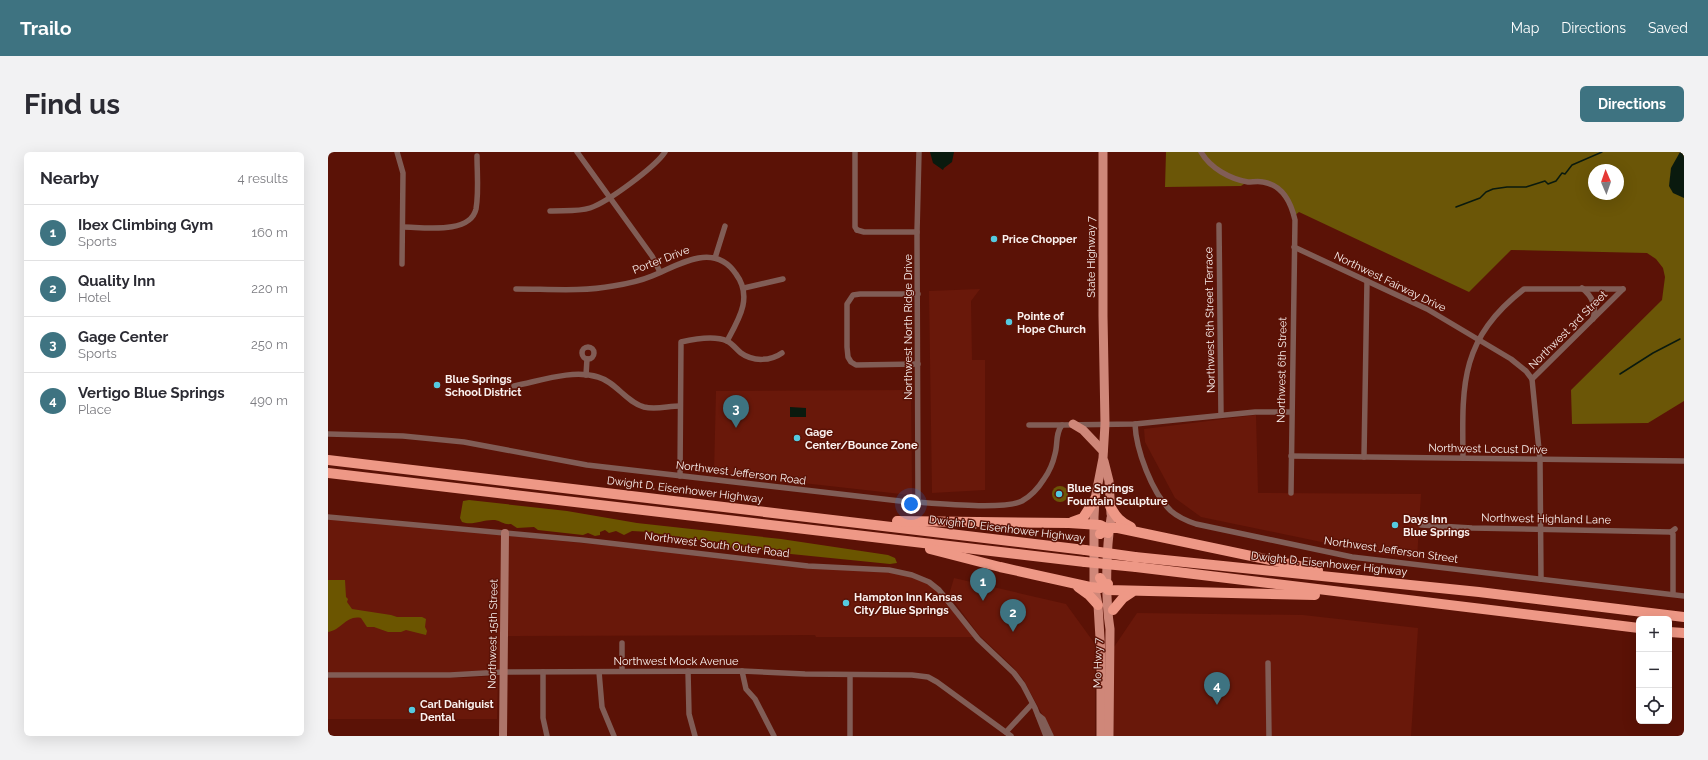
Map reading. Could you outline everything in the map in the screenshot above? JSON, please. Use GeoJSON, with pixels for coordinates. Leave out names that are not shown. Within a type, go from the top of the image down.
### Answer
{"type":"FeatureCollection","features":[{"type":"Feature","properties":{"kind":"highway","name":"Dwight D. Eisenhower Highway"},"geometry":{"type":"LineString","coordinates":[[328,460],[1135,557],[1358,580],[1684,617]]}},
{"type":"Feature","properties":{"kind":"highway","name":"Dwight D. Eisenhower Highway"},"geometry":{"type":"LineString","coordinates":[[328,473],[1136,567],[1636,628]]}},
{"type":"Feature","properties":{"kind":"highway"},"geometry":{"type":"LineString","coordinates":[[1069,523],[1083,518],[1095,499]]}},
{"type":"Feature","properties":{"kind":"highway"},"geometry":{"type":"LineString","coordinates":[[1110,506],[1121,523],[1135,529],[1137,532]]}},
{"type":"Feature","properties":{"kind":"highway"},"geometry":{"type":"LineString","coordinates":[[837,520],[956,523],[1069,523],[1105,527],[1282,561],[1358,580]]}},
{"type":"Feature","properties":{"kind":"highway"},"geometry":{"type":"LineString","coordinates":[[897,540],[1000,567],[1071,583],[1104,586],[1132,592],[1357,595]]}},
{"type":"Feature","properties":{"kind":"highway"},"geometry":{"type":"LineString","coordinates":[[1071,583],[1089,595],[1098,605]]}},
{"type":"Feature","properties":{"kind":"highway"},"geometry":{"type":"LineString","coordinates":[[1113,610],[1123,598],[1132,592]]}},
{"type":"Feature","properties":{"kind":"highway"},"geometry":{"type":"LineString","coordinates":[[1672,632],[1684,633]]}},
{"type":"Feature","properties":{"kind":"main road","name":"State Highway 7"},"geometry":{"type":"LineString","coordinates":[[1103,152],[1103,316],[1105,424],[1103,454]]}},
{"type":"Feature","properties":{"kind":"main road"},"geometry":{"type":"LineString","coordinates":[[1073,424],[1083,430],[1103,454],[1109,481],[1110,506],[1105,527],[1104,586]]}},
{"type":"Feature","properties":{"kind":"main road"},"geometry":{"type":"LineString","coordinates":[[1103,454],[1095,499],[1105,527]]}},
{"type":"Feature","properties":{"kind":"main road"},"geometry":{"type":"LineString","coordinates":[[1099,481],[1105,527],[1104,586],[1113,610],[1110,629]]}},
{"type":"Feature","properties":{"kind":"main road","name":"Mo Hwy 7"},"geometry":{"type":"LineString","coordinates":[[1101,736],[1101,655],[1098,605],[1104,586]]}},
{"type":"Feature","properties":{"kind":"main road","name":"Mo Hwy 7"},"geometry":{"type":"LineString","coordinates":[[1104,586],[1110,629],[1109,736]]}},
{"type":"Feature","properties":{"kind":"street"},"geometry":{"type":"LineString","coordinates":[[397,152],[403,173],[402,264]]}},
{"type":"Feature","properties":{"kind":"street"},"geometry":{"type":"LineString","coordinates":[[577,152],[652,256],[660,272]]}},
{"type":"Feature","properties":{"kind":"street"},"geometry":{"type":"LineString","coordinates":[[550,211],[584,209],[595,206],[609,198],[648,169],[665,152]]}},
{"type":"Feature","properties":{"kind":"street"},"geometry":{"type":"LineString","coordinates":[[855,152],[855,232],[917,232]]}},
{"type":"Feature","properties":{"kind":"street","name":"Northwest North Ridge Drive"},"geometry":{"type":"LineString","coordinates":[[918,502],[917,232],[919,152]]}},
{"type":"Feature","properties":{"kind":"street","name":"Northwest 6th Street"},"geometry":{"type":"LineString","coordinates":[[1201,152],[1213,166],[1224,174],[1247,182],[1263,182],[1274,185],[1290,202],[1295,220],[1291,493]]}},
{"type":"Feature","properties":{"kind":"street"},"geometry":{"type":"LineString","coordinates":[[403,227],[453,227],[468,222],[476,211],[477,156]]}},
{"type":"Feature","properties":{"kind":"street","name":"Northwest 6th Street Terrace"},"geometry":{"type":"LineString","coordinates":[[1219,225],[1221,415]]}},
{"type":"Feature","properties":{"kind":"street"},"geometry":{"type":"LineString","coordinates":[[725,226],[716,258],[735,271],[744,288],[744,306],[727,341]]}},
{"type":"Feature","properties":{"kind":"street","name":"Northwest Fairway Drive"},"geometry":{"type":"LineString","coordinates":[[1294,247],[1427,309],[1511,359],[1532,379]]}},
{"type":"Feature","properties":{"kind":"street","name":"Porter Drive"},"geometry":{"type":"LineString","coordinates":[[516,289],[602,288],[636,281],[694,258],[716,258]]}},
{"type":"Feature","properties":{"kind":"street"},"geometry":{"type":"LineString","coordinates":[[744,288],[783,279]]}},
{"type":"Feature","properties":{"kind":"street"},"geometry":{"type":"LineString","coordinates":[[1364,457],[1367,281]]}},
{"type":"Feature","properties":{"kind":"street"},"geometry":{"type":"LineString","coordinates":[[1463,458],[1463,389],[1466,375],[1478,340],[1495,317],[1524,289],[1581,288],[1593,301],[1594,313],[1592,320]]}},
{"type":"Feature","properties":{"kind":"street","name":"Northwest 3rd Street"},"geometry":{"type":"LineString","coordinates":[[1541,579],[1540,460],[1532,379],[1623,289],[1581,288]]}},
{"type":"Feature","properties":{"kind":"street"},"geometry":{"type":"LineString","coordinates":[[918,294],[860,294],[853,295],[847,304],[848,357],[851,362],[856,365],[918,364]]}},
{"type":"Feature","properties":{"kind":"street"},"geometry":{"type":"LineString","coordinates":[[680,476],[681,342],[714,338],[727,341],[743,354],[755,359],[772,359],[782,353]]}},
{"type":"Feature","properties":{"kind":"street"},"geometry":{"type":"LineString","coordinates":[[586,375],[587,359]]}},
{"type":"Feature","properties":{"kind":"street"},"geometry":{"type":"LineString","coordinates":[[514,386],[572,375],[586,375],[607,381],[630,399],[642,406],[659,408],[680,406]]}},
{"type":"Feature","properties":{"kind":"street"},"geometry":{"type":"LineString","coordinates":[[1029,425],[1135,424],[1254,412],[1291,412]]}},
{"type":"Feature","properties":{"kind":"street","name":"Northwest Jefferson Street"},"geometry":{"type":"LineString","coordinates":[[1135,424],[1138,446],[1158,494],[1171,511],[1181,518],[1196,524],[1352,557],[1684,596]]}},
{"type":"Feature","properties":{"kind":"street","name":"Northwest Jefferson Road"},"geometry":{"type":"LineString","coordinates":[[328,434],[403,436],[464,442],[556,460],[680,476],[939,504],[1001,505],[1022,501],[1037,488],[1050,468],[1056,453],[1059,430],[1062,425]]}},
{"type":"Feature","properties":{"kind":"street","name":"Northwest Locust Drive"},"geometry":{"type":"LineString","coordinates":[[1291,456],[1684,461]]}},
{"type":"Feature","properties":{"kind":"street","name":"Northwest South Outer Road"},"geometry":{"type":"LineString","coordinates":[[328,517],[452,530],[505,533],[808,566],[895,570],[912,575],[928,582],[939,590],[978,639],[1017,677],[1038,714],[1046,736]]}},
{"type":"Feature","properties":{"kind":"street","name":"Northwest Highland Lane"},"geometry":{"type":"LineString","coordinates":[[1421,525],[1472,528],[1673,531],[1673,594]]}},
{"type":"Feature","properties":{"kind":"street","name":"Northwest 15th Street"},"geometry":{"type":"LineString","coordinates":[[503,736],[505,533]]}},
{"type":"Feature","properties":{"kind":"street"},"geometry":{"type":"LineString","coordinates":[[622,643],[622,671]]}},
{"type":"Feature","properties":{"kind":"street"},"geometry":{"type":"LineString","coordinates":[[1268,663],[1269,736]]}},
{"type":"Feature","properties":{"kind":"street"},"geometry":{"type":"LineString","coordinates":[[688,671],[689,714],[695,736]]}},
{"type":"Feature","properties":{"kind":"street"},"geometry":{"type":"LineString","coordinates":[[742,671],[746,689],[755,699],[774,736]]}},
{"type":"Feature","properties":{"kind":"street","name":"Northwest Mock Avenue"},"geometry":{"type":"LineString","coordinates":[[328,674],[450,675],[503,672],[742,671],[850,675],[912,675],[928,677],[953,692],[1009,734],[1032,704]]}},
{"type":"Feature","properties":{"kind":"street"},"geometry":{"type":"LineString","coordinates":[[543,672],[543,718],[547,736]]}},
{"type":"Feature","properties":{"kind":"street"},"geometry":{"type":"LineString","coordinates":[[599,672],[602,707],[614,736]]}},
{"type":"Feature","properties":{"kind":"street"},"geometry":{"type":"LineString","coordinates":[[850,675],[850,736]]}},
{"type":"Feature","properties":{"kind":"street","name":"Northwest South Outer Road"},"geometry":{"type":"LineString","coordinates":[[1038,714],[1043,719],[1051,736]]}},
{"type":"Feature","properties":{"kind":"shaded area"},"geometry":{"type":"Polygon","coordinates":[[[930,152],[954,152],[952,162],[943,170],[933,163],[930,152]]]}},
{"type":"Feature","properties":{"kind":"shaded area"},"geometry":{"type":"Polygon","coordinates":[[[1166,152],[1684,152],[1684,401],[1648,423],[1572,424],[1571,390],[1662,300],[1665,277],[1663,268],[1656,259],[1647,253],[1511,250],[1469,292],[1299,212],[1294,216],[1293,211],[1274,185],[1247,182],[1241,186],[1165,187],[1166,152]]]}},
{"type":"Feature","properties":{"kind":"shaded area"},"geometry":{"type":"Polygon","coordinates":[[[1680,152],[1684,152],[1684,198],[1673,193],[1669,186],[1671,168],[1680,152]]]}},
{"type":"Feature","properties":{"kind":"shaded area"},"geometry":{"type":"Polygon","coordinates":[[[980,289],[971,301],[972,360],[985,360],[985,490],[932,493],[929,291],[980,289]]]}},
{"type":"Feature","properties":{"kind":"shaded area"},"geometry":{"type":"Polygon","coordinates":[[[911,390],[912,494],[910,495],[714,473],[716,391],[911,390]]]}},
{"type":"Feature","properties":{"kind":"shaded area"},"geometry":{"type":"Polygon","coordinates":[[[790,407],[806,408],[806,417],[790,417],[790,407]]]}},
{"type":"Feature","properties":{"kind":"shaded area"},"geometry":{"type":"Polygon","coordinates":[[[1256,415],[1258,493],[1421,494],[1417,559],[1379,554],[1201,517],[1175,498],[1145,442],[1144,429],[1256,415]]]}},
{"type":"Feature","properties":{"kind":"shaded area"},"geometry":{"type":"Polygon","coordinates":[[[1057,486],[1063,486],[1068,491],[1066,500],[1063,502],[1057,502],[1052,497],[1052,491],[1057,486]]]}},
{"type":"Feature","properties":{"kind":"shaded area"},"geometry":{"type":"Polygon","coordinates":[[[469,500],[567,511],[637,523],[781,539],[888,555],[895,558],[897,563],[890,564],[781,553],[774,555],[754,548],[731,548],[717,542],[674,537],[650,532],[632,531],[624,535],[616,531],[609,533],[605,530],[600,532],[600,535],[595,536],[588,533],[583,535],[538,530],[534,527],[517,528],[511,524],[506,524],[495,520],[466,523],[462,522],[460,518],[463,501],[469,500]]]}},
{"type":"Feature","properties":{"kind":"shaded area"},"geometry":{"type":"Polygon","coordinates":[[[328,517],[808,566],[895,571],[929,582],[976,637],[816,637],[815,635],[504,636],[503,672],[328,675],[328,517]]]}},
{"type":"Feature","properties":{"kind":"shaded area"},"geometry":{"type":"Polygon","coordinates":[[[954,578],[1066,604],[1095,644],[1095,736],[1054,736],[1023,679],[1012,666],[979,635],[949,595],[954,578]]]}},
{"type":"Feature","properties":{"kind":"shaded area"},"geometry":{"type":"Polygon","coordinates":[[[328,580],[345,580],[346,597],[348,599],[347,602],[352,609],[397,617],[422,617],[426,619],[426,635],[406,630],[401,632],[388,632],[374,627],[367,627],[361,618],[351,619],[337,629],[328,632],[328,580]]]}},
{"type":"Feature","properties":{"kind":"shaded area"},"geometry":{"type":"Polygon","coordinates":[[[1137,613],[1303,615],[1418,628],[1411,736],[1114,736],[1114,647],[1137,613]]]}},
{"type":"Feature","properties":{"kind":"shaded area"},"geometry":{"type":"Polygon","coordinates":[[[498,676],[497,719],[328,719],[328,678],[462,678],[498,676]]]}},
{"type":"Feature","properties":{"kind":"waterway"},"geometry":{"type":"LineString","coordinates":[[1456,207],[1480,198],[1486,192],[1493,189],[1526,187],[1545,181],[1548,184],[1556,181],[1562,173],[1565,174],[1572,165],[1602,152]]}},
{"type":"Feature","properties":{"kind":"waterway"},"geometry":{"type":"LineString","coordinates":[[1620,374],[1653,353],[1680,339]]}},
{"type":"Feature","properties":{"kind":"place","name":"Price Chopper"},"geometry":{"type":"Point","coordinates":[994,239]}},
{"type":"Feature","properties":{"kind":"place","name":"Pointe of Hope Church"},"geometry":{"type":"Point","coordinates":[1009,322]}},
{"type":"Feature","properties":{"kind":"place","name":"Blue Springs School District"},"geometry":{"type":"Point","coordinates":[437,385]}},
{"type":"Feature","properties":{"kind":"place","name":"Gage Center"},"geometry":{"type":"Point","coordinates":[736,428]}},
{"type":"Feature","properties":{"kind":"place","name":"Gage Center/Bounce Zone"},"geometry":{"type":"Point","coordinates":[797,438]}},
{"type":"Feature","properties":{"kind":"place","name":"Blue Springs Fountain Sculpture"},"geometry":{"type":"Point","coordinates":[1059,494]}},
{"type":"Feature","properties":{"kind":"place","name":"Days Inn Blue Springs"},"geometry":{"type":"Point","coordinates":[1395,525]}},
{"type":"Feature","properties":{"kind":"place","name":"Ibex Climbing Gym"},"geometry":{"type":"Point","coordinates":[983,601]}},
{"type":"Feature","properties":{"kind":"place","name":"Hampton Inn Kansas City/Blue Springs"},"geometry":{"type":"Point","coordinates":[846,603]}},
{"type":"Feature","properties":{"kind":"place","name":"Quality Inn"},"geometry":{"type":"Point","coordinates":[1013,632]}},
{"type":"Feature","properties":{"kind":"place","name":"Vertigo Blue Springs"},"geometry":{"type":"Point","coordinates":[1217,705]}},
{"type":"Feature","properties":{"kind":"place","name":"Carl Dahiguist Dental"},"geometry":{"type":"Point","coordinates":[412,710]}}]}
